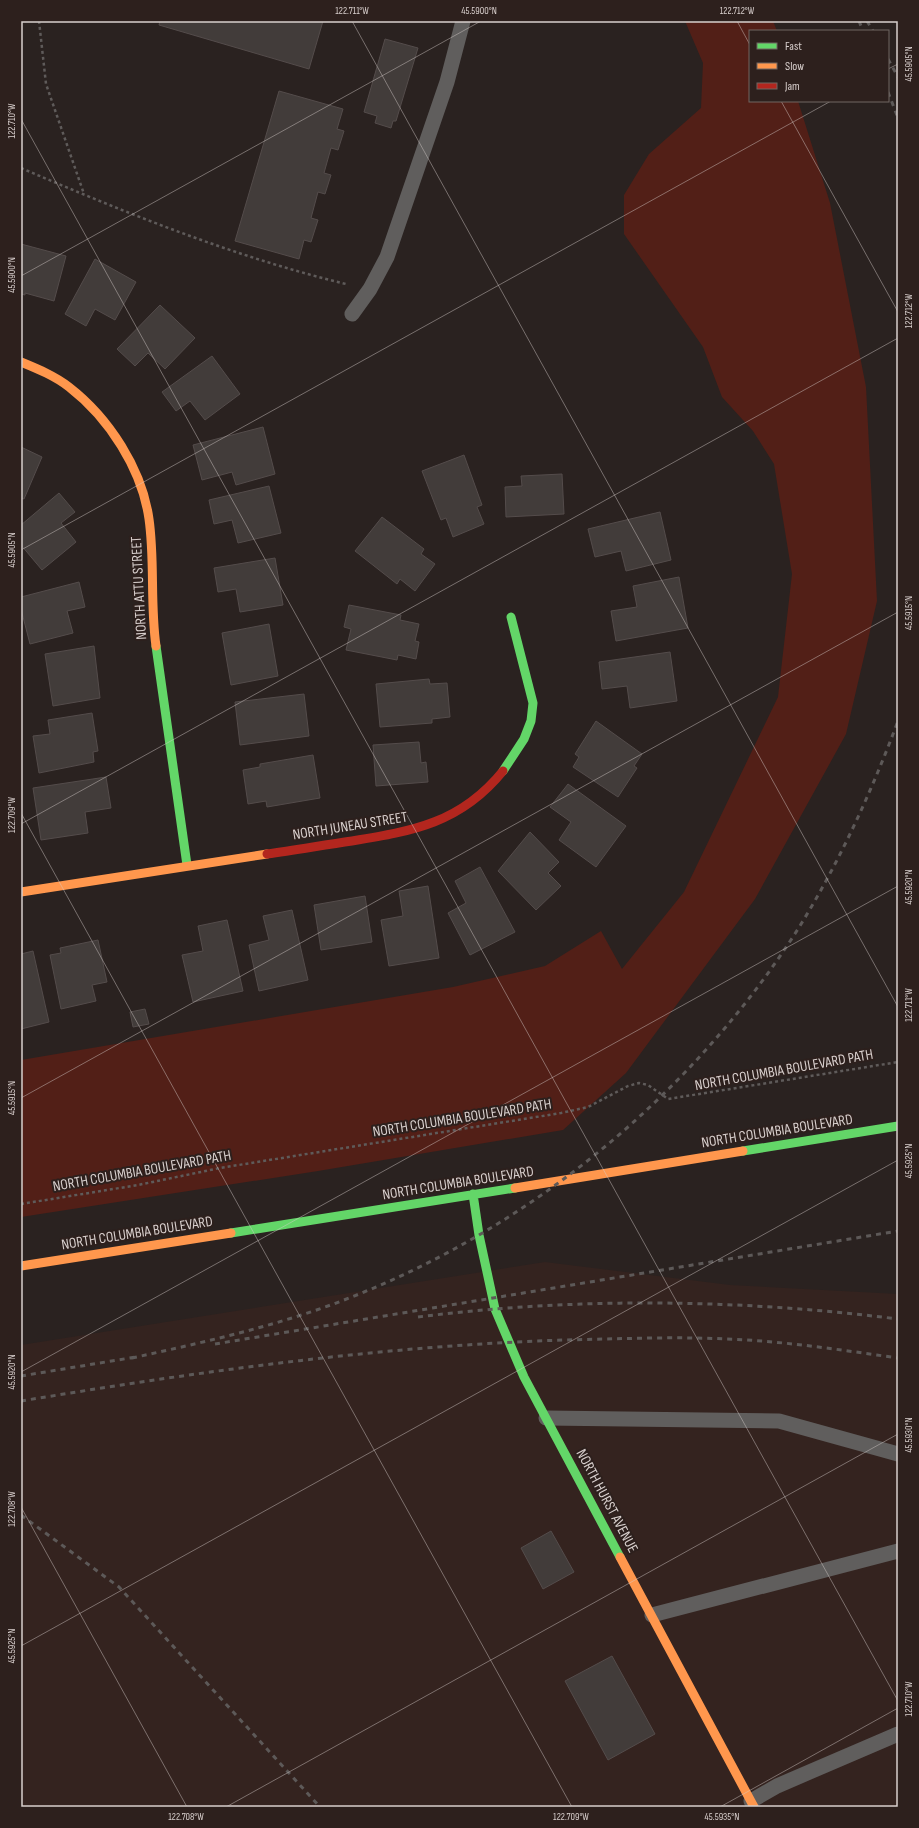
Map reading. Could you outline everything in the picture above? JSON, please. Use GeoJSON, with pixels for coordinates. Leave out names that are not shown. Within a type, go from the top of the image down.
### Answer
{"type":"FeatureCollection","features":[{"type":"Feature","properties":{"kind":"street","name":"NORTH ATTU STREET"},"geometry":{"type":"LineString","coordinates":[[21,362],[50,374],[70,388],[88,405],[103,422],[122,450],[134,472],[145,499],[149,519],[151,599],[154,631],[187,865]]}},
{"type":"Feature","properties":{"kind":"street","name":"NORTH JUNEAU STREET"},"geometry":{"type":"LineString","coordinates":[[21,892],[187,865],[403,833],[438,822],[461,809],[482,793],[506,767],[523,740],[530,723],[533,702],[511,617]]}},
{"type":"Feature","properties":{"kind":"street","name":"NORTH COLUMBIA BOULEVARD"},"geometry":{"type":"LineString","coordinates":[[21,1266],[898,1126]]}},
{"type":"Feature","properties":{"kind":"street","name":"NORTH HURST AVENUE"},"geometry":{"type":"LineString","coordinates":[[473,1194],[479,1235],[495,1309],[524,1376],[752,1804]]}},
{"type":"Feature","properties":{"kind":"lane"},"geometry":{"type":"LineString","coordinates":[[352,314],[370,289],[387,257],[446,82],[463,21]]}},
{"type":"Feature","properties":{"kind":"lane"},"geometry":{"type":"LineString","coordinates":[[546,1418],[779,1421],[898,1454]]}},
{"type":"Feature","properties":{"kind":"lane"},"geometry":{"type":"LineString","coordinates":[[652,1615],[898,1551]]}},
{"type":"Feature","properties":{"kind":"lane"},"geometry":{"type":"LineString","coordinates":[[752,1804],[777,1786],[898,1734]]}},
{"type":"Feature","properties":{"kind":"path"},"geometry":{"type":"LineString","coordinates":[[39,21],[46,84],[84,194]]}},
{"type":"Feature","properties":{"kind":"path"},"geometry":{"type":"LineString","coordinates":[[21,168],[84,194],[296,272],[370,289]]}},
{"type":"Feature","properties":{"kind":"path","name":"NORTH COLUMBIA BOULEVARD PATH"},"geometry":{"type":"LineString","coordinates":[[21,1204],[138,1185],[227,1167],[561,1114],[588,1108],[628,1086],[640,1083],[648,1085],[668,1100],[898,1062]]}},
{"type":"Feature","properties":{"kind":"shaded area"},"geometry":{"type":"Polygon","coordinates":[[[685,21],[773,21],[777,30],[749,30],[749,102],[798,102],[830,203],[866,387],[877,601],[846,734],[755,899],[626,1073],[563,1130],[318,1171],[21,1217],[21,1060],[453,987],[545,966],[601,931],[622,969],[684,892],[778,697],[792,574],[774,464],[753,431],[722,397],[703,347],[624,234],[624,195],[649,154],[701,108],[703,63],[685,21]]]}},
{"type":"Feature","properties":{"kind":"shaded area"},"geometry":{"type":"Polygon","coordinates":[[[545,1262],[730,1285],[898,1294],[898,1807],[21,1807],[21,1345],[545,1262]]]}},
{"type":"Feature","properties":{"kind":"building"},"geometry":{"type":"Polygon","coordinates":[[[160,21],[323,21],[309,69],[159,25],[160,21]]]}},
{"type":"Feature","properties":{"kind":"building"},"geometry":{"type":"Polygon","coordinates":[[[385,39],[418,48],[396,121],[393,121],[391,128],[375,123],[377,116],[364,112],[385,39]]]}},
{"type":"Feature","properties":{"kind":"building"},"geometry":{"type":"Polygon","coordinates":[[[279,91],[343,109],[337,129],[344,131],[338,150],[331,148],[324,173],[331,175],[325,194],[318,192],[311,218],[318,220],[311,242],[304,240],[299,259],[235,241],[279,91]]]}},
{"type":"Feature","properties":{"kind":"building"},"geometry":{"type":"Polygon","coordinates":[[[21,244],[66,256],[54,301],[25,293],[25,295],[21,294],[21,244]]]}},
{"type":"Feature","properties":{"kind":"building"},"geometry":{"type":"Polygon","coordinates":[[[95,259],[136,282],[115,320],[95,309],[86,326],[65,314],[95,259]]]}},
{"type":"Feature","properties":{"kind":"building"},"geometry":{"type":"Polygon","coordinates":[[[160,305],[195,338],[165,369],[148,353],[135,366],[117,349],[160,305]]]}},
{"type":"Feature","properties":{"kind":"building"},"geometry":{"type":"Polygon","coordinates":[[[212,356],[240,394],[205,420],[190,401],[176,411],[162,392],[212,356]]]}},
{"type":"Feature","properties":{"kind":"building"},"geometry":{"type":"Polygon","coordinates":[[[263,427],[275,474],[236,485],[232,472],[202,480],[193,445],[263,427]]]}},
{"type":"Feature","properties":{"kind":"building"},"geometry":{"type":"Polygon","coordinates":[[[21,447],[42,457],[24,499],[21,498],[21,447]]]}},
{"type":"Feature","properties":{"kind":"building"},"geometry":{"type":"Polygon","coordinates":[[[464,455],[482,505],[477,507],[484,524],[453,537],[446,518],[441,520],[422,471],[464,455]]]}},
{"type":"Feature","properties":{"kind":"building"},"geometry":{"type":"Polygon","coordinates":[[[562,474],[564,514],[506,517],[505,487],[522,486],[521,476],[562,474]]]}},
{"type":"Feature","properties":{"kind":"building"},"geometry":{"type":"Polygon","coordinates":[[[269,486],[281,533],[238,543],[232,520],[214,524],[209,500],[269,486]]]}},
{"type":"Feature","properties":{"kind":"building"},"geometry":{"type":"Polygon","coordinates":[[[59,493],[75,512],[61,523],[76,542],[42,570],[21,545],[21,525],[59,493]]]}},
{"type":"Feature","properties":{"kind":"building"},"geometry":{"type":"Polygon","coordinates":[[[660,512],[671,560],[626,571],[621,551],[595,557],[588,529],[660,512]]]}},
{"type":"Feature","properties":{"kind":"building"},"geometry":{"type":"Polygon","coordinates":[[[382,517],[424,549],[421,554],[435,564],[415,591],[400,579],[397,584],[355,551],[382,517]]]}},
{"type":"Feature","properties":{"kind":"building"},"geometry":{"type":"Polygon","coordinates":[[[275,558],[283,605],[240,612],[236,589],[218,592],[214,568],[275,558]]]}},
{"type":"Feature","properties":{"kind":"building"},"geometry":{"type":"Polygon","coordinates":[[[679,577],[688,628],[616,641],[611,611],[637,607],[633,586],[679,577]]]}},
{"type":"Feature","properties":{"kind":"building"},"geometry":{"type":"Polygon","coordinates":[[[79,582],[85,607],[67,611],[73,633],[30,644],[21,609],[21,597],[79,582]]]}},
{"type":"Feature","properties":{"kind":"building"},"geometry":{"type":"Polygon","coordinates":[[[349,605],[401,615],[400,620],[419,624],[415,641],[419,642],[416,659],[398,655],[397,660],[346,650],[351,629],[344,627],[349,605]]]}},
{"type":"Feature","properties":{"kind":"building"},"geometry":{"type":"Polygon","coordinates":[[[269,624],[278,676],[231,685],[222,633],[269,624]]]}},
{"type":"Feature","properties":{"kind":"building"},"geometry":{"type":"Polygon","coordinates":[[[94,646],[100,698],[53,706],[45,654],[94,646]]]}},
{"type":"Feature","properties":{"kind":"building"},"geometry":{"type":"Polygon","coordinates":[[[670,652],[677,701],[630,708],[627,686],[602,689],[599,662],[670,652]]]}},
{"type":"Feature","properties":{"kind":"building"},"geometry":{"type":"Polygon","coordinates":[[[429,679],[430,684],[447,683],[450,717],[432,719],[432,723],[380,727],[376,684],[429,679]]]}},
{"type":"Feature","properties":{"kind":"building"},"geometry":{"type":"Polygon","coordinates":[[[304,694],[309,736],[240,745],[235,702],[304,694]]]}},
{"type":"Feature","properties":{"kind":"building"},"geometry":{"type":"Polygon","coordinates":[[[92,713],[98,751],[93,752],[94,762],[39,773],[33,736],[50,734],[48,720],[92,713]]]}},
{"type":"Feature","properties":{"kind":"building"},"geometry":{"type":"Polygon","coordinates":[[[596,721],[642,754],[634,766],[637,768],[618,797],[573,767],[579,757],[575,754],[596,721]]]}},
{"type":"Feature","properties":{"kind":"building"},"geometry":{"type":"Polygon","coordinates":[[[419,742],[421,763],[426,762],[428,782],[376,786],[373,745],[419,742]]]}},
{"type":"Feature","properties":{"kind":"building"},"geometry":{"type":"Polygon","coordinates":[[[313,755],[320,798],[267,807],[266,801],[248,804],[243,770],[260,767],[260,764],[313,755]]]}},
{"type":"Feature","properties":{"kind":"building"},"geometry":{"type":"Polygon","coordinates":[[[106,777],[111,808],[85,812],[88,833],[41,840],[33,788],[106,777]]]}},
{"type":"Feature","properties":{"kind":"building"},"geometry":{"type":"Polygon","coordinates":[[[568,784],[626,826],[596,867],[559,840],[571,822],[550,807],[568,784]]]}},
{"type":"Feature","properties":{"kind":"building"},"geometry":{"type":"Polygon","coordinates":[[[530,832],[559,862],[548,873],[561,886],[536,910],[498,871],[530,832]]]}},
{"type":"Feature","properties":{"kind":"building"},"geometry":{"type":"Polygon","coordinates":[[[480,867],[515,932],[470,955],[448,913],[466,903],[455,881],[480,867]]]}},
{"type":"Feature","properties":{"kind":"building"},"geometry":{"type":"Polygon","coordinates":[[[428,886],[439,958],[389,966],[381,920],[403,916],[399,891],[428,886]]]}},
{"type":"Feature","properties":{"kind":"building"},"geometry":{"type":"Polygon","coordinates":[[[365,896],[372,942],[321,950],[314,905],[365,896]]]}},
{"type":"Feature","properties":{"kind":"building"},"geometry":{"type":"Polygon","coordinates":[[[292,910],[308,980],[259,991],[249,945],[269,940],[263,916],[292,910]]]}},
{"type":"Feature","properties":{"kind":"building"},"geometry":{"type":"Polygon","coordinates":[[[227,920],[243,991],[193,1002],[182,955],[203,951],[198,926],[227,920]]]}},
{"type":"Feature","properties":{"kind":"building"},"geometry":{"type":"Polygon","coordinates":[[[98,940],[107,982],[92,985],[96,1001],[61,1009],[50,955],[61,953],[60,948],[98,940]]]}},
{"type":"Feature","properties":{"kind":"building"},"geometry":{"type":"Polygon","coordinates":[[[33,951],[49,1022],[21,1029],[21,954],[33,951]]]}},
{"type":"Feature","properties":{"kind":"building"},"geometry":{"type":"Polygon","coordinates":[[[145,1009],[149,1024],[133,1027],[130,1012],[145,1009]]]}},
{"type":"Feature","properties":{"kind":"building"},"geometry":{"type":"Polygon","coordinates":[[[551,1531],[574,1572],[543,1589],[521,1548],[551,1531]]]}},
{"type":"Feature","properties":{"kind":"building"},"geometry":{"type":"Polygon","coordinates":[[[612,1656],[655,1734],[608,1760],[565,1681],[612,1656]]]}},
{"type":"Feature","properties":{"kind":"railway"},"geometry":{"type":"LineString","coordinates":[[859,21],[863,30]]}},
{"type":"Feature","properties":{"kind":"railway"},"geometry":{"type":"LineString","coordinates":[[867,21],[872,30]]}},
{"type":"Feature","properties":{"kind":"railway"},"geometry":{"type":"LineString","coordinates":[[889,61],[898,77]]}},
{"type":"Feature","properties":{"kind":"railway"},"geometry":{"type":"LineString","coordinates":[[889,95],[898,118]]}},
{"type":"Feature","properties":{"kind":"railway"},"geometry":{"type":"LineString","coordinates":[[132,1358],[220,1338],[279,1322],[364,1292],[429,1262],[492,1227],[552,1188],[609,1144],[662,1095],[712,1043],[757,988],[798,929],[841,853],[877,775],[898,721]]}},
{"type":"Feature","properties":{"kind":"railway"},"geometry":{"type":"LineString","coordinates":[[215,1344],[898,1231]]}},
{"type":"Feature","properties":{"kind":"railway"},"geometry":{"type":"LineString","coordinates":[[418,1317],[538,1306],[658,1303],[778,1307],[898,1319]]}},
{"type":"Feature","properties":{"kind":"railway"},"geometry":{"type":"LineString","coordinates":[[21,1401],[167,1378],[312,1359],[459,1345],[533,1341],[652,1338],[748,1340],[834,1349],[898,1358]]}},
{"type":"Feature","properties":{"kind":"railway"},"geometry":{"type":"LineString","coordinates":[[21,1376],[136,1357]]}},
{"type":"Feature","properties":{"kind":"railway"},"geometry":{"type":"LineString","coordinates":[[21,1515],[119,1587],[320,1807]]}},
{"type":"Feature","properties":{"kind":"traffic: fast"},"geometry":{"type":"LineString","coordinates":[[503,771],[524,739],[531,721],[533,703],[511,617]]}},
{"type":"Feature","properties":{"kind":"traffic: fast"},"geometry":{"type":"LineString","coordinates":[[156,646],[187,865]]}},
{"type":"Feature","properties":{"kind":"traffic: fast"},"geometry":{"type":"LineString","coordinates":[[743,1151],[898,1126]]}},
{"type":"Feature","properties":{"kind":"traffic: fast"},"geometry":{"type":"LineString","coordinates":[[231,1233],[515,1188]]}},
{"type":"Feature","properties":{"kind":"traffic: fast"},"geometry":{"type":"LineString","coordinates":[[473,1194],[479,1235],[495,1309],[524,1377],[620,1557]]}},
{"type":"Feature","properties":{"kind":"traffic: slow"},"geometry":{"type":"LineString","coordinates":[[21,362],[58,379],[84,400],[110,429],[131,463],[145,500],[149,519],[152,551],[153,614],[156,646]]}},
{"type":"Feature","properties":{"kind":"traffic: slow"},"geometry":{"type":"LineString","coordinates":[[21,892],[267,854]]}},
{"type":"Feature","properties":{"kind":"traffic: slow"},"geometry":{"type":"LineString","coordinates":[[515,1188],[743,1151]]}},
{"type":"Feature","properties":{"kind":"traffic: slow"},"geometry":{"type":"LineString","coordinates":[[21,1266],[231,1233]]}},
{"type":"Feature","properties":{"kind":"traffic: slow"},"geometry":{"type":"LineString","coordinates":[[620,1557],[754,1807]]}},
{"type":"Feature","properties":{"kind":"traffic: jam"},"geometry":{"type":"LineString","coordinates":[[267,854],[374,837],[416,828],[435,822],[470,802],[487,789],[503,771]]}}]}
